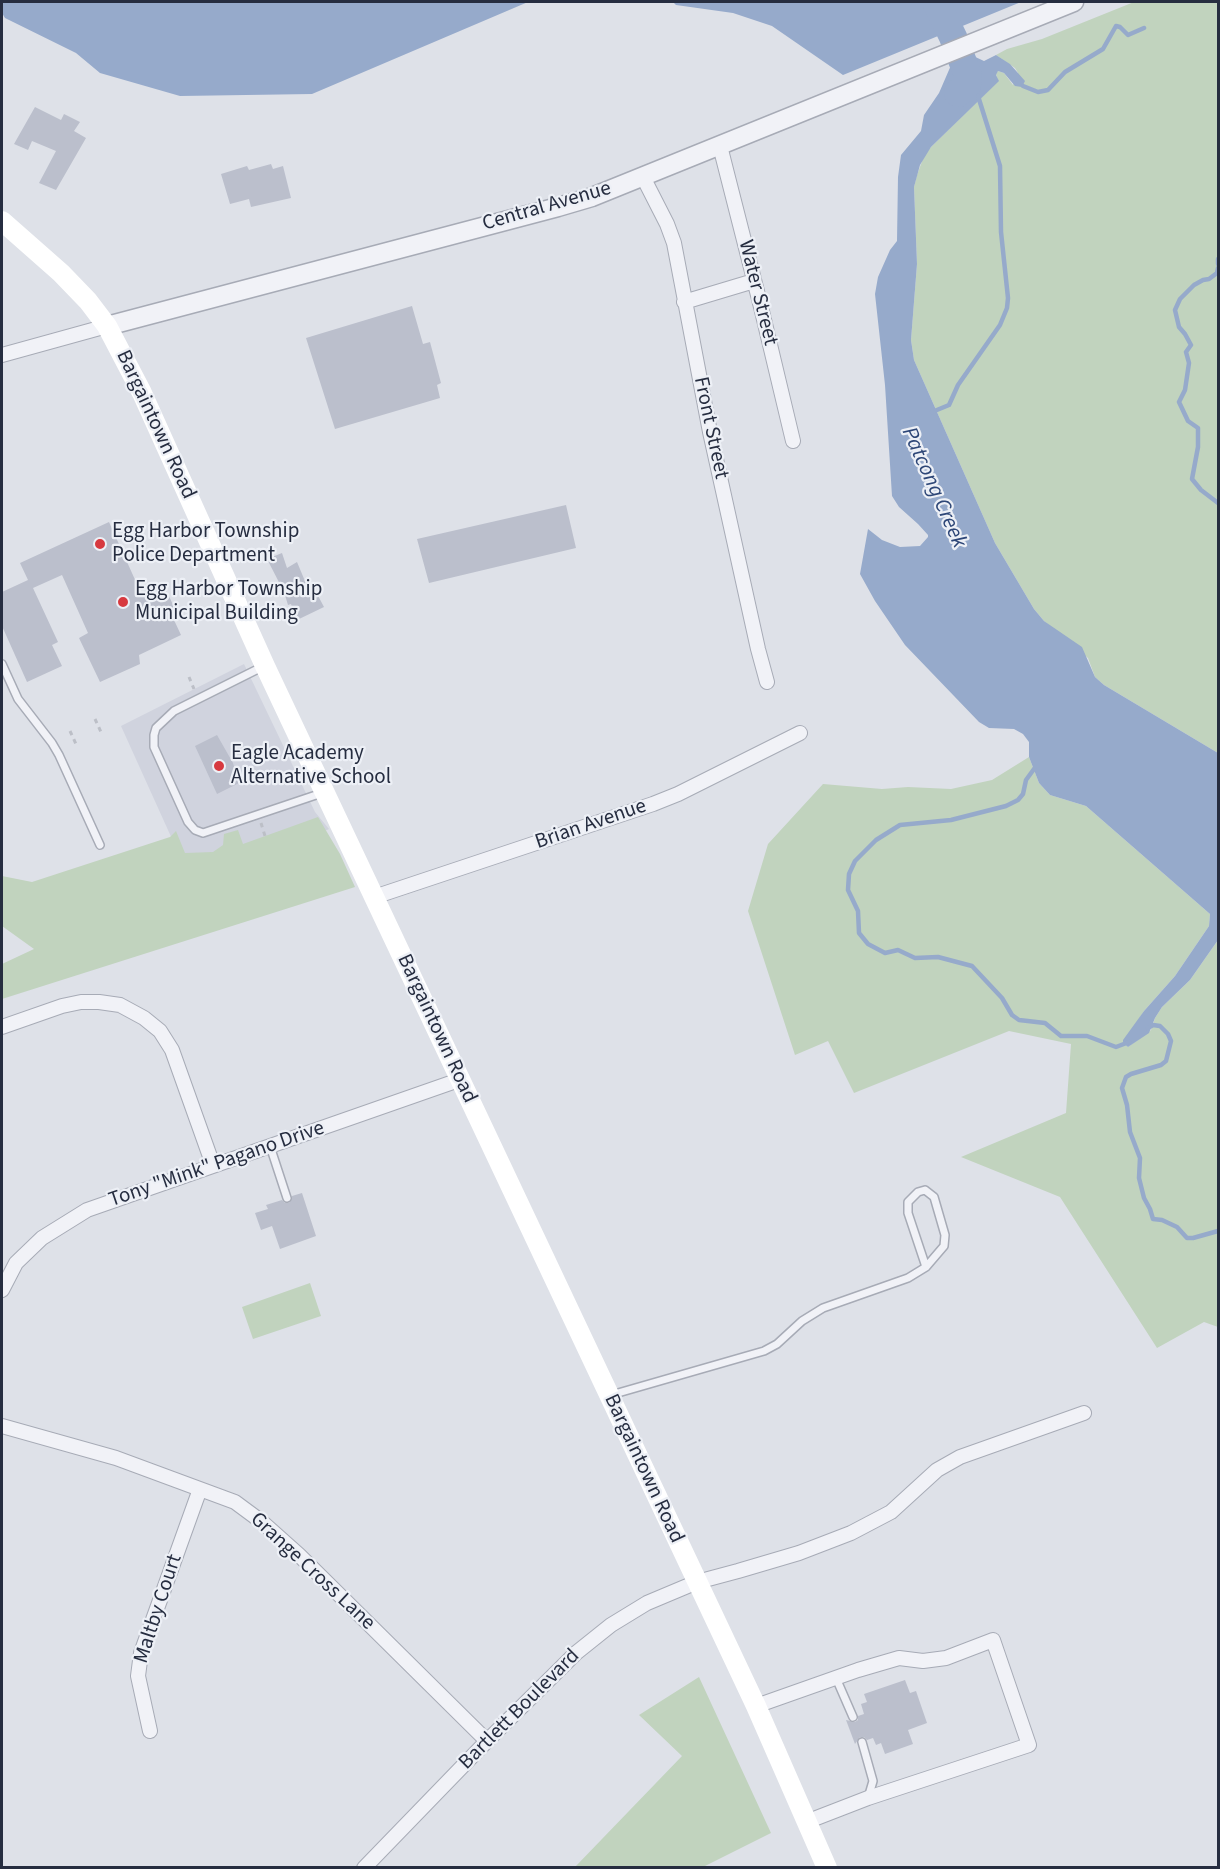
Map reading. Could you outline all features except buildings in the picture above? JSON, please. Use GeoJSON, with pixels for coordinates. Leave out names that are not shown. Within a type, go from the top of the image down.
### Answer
{"type":"FeatureCollection","features":[{"type":"Feature","properties":{"kind":"main road","name":"Bargaintown Road"},"geometry":{"type":"LineString","coordinates":[[2,221],[66,278],[88,301],[106,326],[142,393],[265,666],[756,1706],[827,1868]]}},
{"type":"Feature","properties":{"kind":"street","name":"Central Avenue"},"geometry":{"type":"LineString","coordinates":[[2,355],[558,207],[643,177],[1074,2]]}},
{"type":"Feature","properties":{"kind":"street","name":"Water Street"},"geometry":{"type":"LineString","coordinates":[[720,146],[793,441]]}},
{"type":"Feature","properties":{"kind":"street","name":"Front Street"},"geometry":{"type":"LineString","coordinates":[[643,177],[672,236],[737,556],[767,682]]}},
{"type":"Feature","properties":{"kind":"street"},"geometry":{"type":"LineString","coordinates":[[684,302],[754,281]]}},
{"type":"Feature","properties":{"kind":"street","name":"Brian Avenue"},"geometry":{"type":"LineString","coordinates":[[374,897],[653,804],[678,794],[800,733]]}},
{"type":"Feature","properties":{"kind":"street"},"geometry":{"type":"LineString","coordinates":[[2,1027],[62,1006],[81,1002],[113,1004],[144,1018],[160,1031],[172,1050],[213,1165]]}},
{"type":"Feature","properties":{"kind":"street","name":"Tony \"Mink\" Pagano Drive"},"geometry":{"type":"LineString","coordinates":[[2,1290],[16,1263],[42,1238],[87,1210],[459,1080]]}},
{"type":"Feature","properties":{"kind":"street","name":"Bartlett Boulevard"},"geometry":{"type":"LineString","coordinates":[[364,1868],[576,1653],[611,1625],[647,1603],[697,1582],[799,1553],[851,1533],[891,1512],[937,1470],[960,1457],[1084,1413]]}},
{"type":"Feature","properties":{"kind":"street","name":"Grange Cross Lane"},"geometry":{"type":"LineString","coordinates":[[2,1426],[116,1458],[235,1502],[262,1522],[299,1555],[487,1741]]}},
{"type":"Feature","properties":{"kind":"street","name":"Maltby Court"},"geometry":{"type":"LineString","coordinates":[[150,1731],[138,1676],[141,1653],[200,1489]]}},
{"type":"Feature","properties":{"kind":"street"},"geometry":{"type":"LineString","coordinates":[[756,1706],[899,1658],[923,1661],[946,1658],[993,1640],[1029,1745],[806,1821]]}},
{"type":"Feature","properties":{"kind":"lane"},"geometry":{"type":"LineString","coordinates":[[2,664],[18,699],[52,743],[100,844]]}},
{"type":"Feature","properties":{"kind":"lane"},"geometry":{"type":"LineString","coordinates":[[265,666],[174,711],[156,728],[154,747],[188,822],[195,830],[206,833],[324,792]]}},
{"type":"Feature","properties":{"kind":"lane"},"geometry":{"type":"LineString","coordinates":[[270,1146],[287,1198]]}},
{"type":"Feature","properties":{"kind":"lane"},"geometry":{"type":"LineString","coordinates":[[609,1396],[764,1351],[777,1344],[802,1321],[823,1308],[908,1278],[926,1267],[944,1246],[945,1235],[934,1197],[925,1190],[918,1192],[908,1202],[908,1213],[926,1267]]}},
{"type":"Feature","properties":{"kind":"lane"},"geometry":{"type":"LineString","coordinates":[[836,1678],[853,1717]]}},
{"type":"Feature","properties":{"kind":"lane"},"geometry":{"type":"LineString","coordinates":[[862,1742],[873,1781],[868,1798]]}},
{"type":"Feature","properties":{"kind":"path"},"geometry":{"type":"LineString","coordinates":[[189,677],[194,689]]}},
{"type":"Feature","properties":{"kind":"path"},"geometry":{"type":"LineString","coordinates":[[95,719],[101,732]]}},
{"type":"Feature","properties":{"kind":"path"},"geometry":{"type":"LineString","coordinates":[[70,731],[76,744]]}},
{"type":"Feature","properties":{"kind":"path"},"geometry":{"type":"LineString","coordinates":[[261,822],[265,836]]}},
{"type":"Feature","properties":{"kind":"shaded area"},"geometry":{"type":"Polygon","coordinates":[[[244,664],[315,812],[329,829],[196,892],[121,726],[244,664]]]}},
{"type":"Feature","properties":{"kind":"green space"},"geometry":{"type":"Polygon","coordinates":[[[1134,2],[1218,2],[1218,753],[1104,685],[1095,677],[1088,658],[1044,621],[1034,609],[995,543],[914,360],[911,340],[917,264],[914,187],[924,156],[998,81],[996,74],[998,71],[1004,73],[1013,85],[1018,73],[1015,68],[996,55],[1134,2]]]}},
{"type":"Feature","properties":{"kind":"green space"},"geometry":{"type":"Polygon","coordinates":[[[1029,757],[1039,783],[1050,795],[1086,806],[1210,914],[1209,926],[1175,976],[1144,1011],[1124,1043],[1128,1047],[1151,1030],[1162,1007],[1190,980],[1218,940],[1218,1327],[1204,1322],[1157,1348],[1060,1197],[961,1157],[1066,1113],[1071,1044],[1009,1031],[854,1093],[828,1041],[795,1055],[748,911],[768,844],[823,784],[882,789],[908,787],[951,789],[992,780],[1029,757]]]}},
{"type":"Feature","properties":{"kind":"green space"},"geometry":{"type":"Polygon","coordinates":[[[318,817],[340,854],[355,887],[2,999],[2,964],[34,949],[2,926],[2,876],[32,882],[170,837],[176,831],[185,853],[213,852],[223,845],[224,834],[238,830],[243,844],[318,817]]]}},
{"type":"Feature","properties":{"kind":"green space"},"geometry":{"type":"Polygon","coordinates":[[[310,1283],[321,1316],[253,1339],[242,1307],[310,1283]]]}},
{"type":"Feature","properties":{"kind":"green space"},"geometry":{"type":"Polygon","coordinates":[[[699,1677],[771,1833],[703,1867],[575,1867],[682,1756],[639,1715],[699,1677]]]}},
{"type":"Feature","properties":{"kind":"water"},"geometry":{"type":"Polygon","coordinates":[[[2,2],[528,2],[312,94],[180,96],[100,73],[76,53],[5,18],[2,13],[2,2]]]}},
{"type":"Feature","properties":{"kind":"water"},"geometry":{"type":"Polygon","coordinates":[[[673,2],[1021,2],[843,75],[772,26],[733,13],[676,5],[673,2]]]}},
{"type":"Feature","properties":{"kind":"water"},"geometry":{"type":"Polygon","coordinates":[[[971,55],[984,61],[996,55],[1010,64],[1025,81],[1022,87],[1015,86],[1004,73],[998,71],[996,75],[999,81],[931,147],[920,165],[914,187],[917,264],[911,340],[914,360],[995,543],[1034,609],[1044,621],[1082,647],[1095,677],[1104,685],[1218,753],[1218,940],[1190,980],[1162,1007],[1149,1033],[1128,1047],[1123,1040],[1144,1011],[1175,976],[1209,926],[1210,914],[1086,806],[1050,795],[1039,783],[1029,757],[1029,742],[1023,734],[1014,729],[989,728],[979,722],[905,645],[860,574],[868,529],[882,540],[900,547],[920,546],[928,537],[918,524],[899,507],[892,496],[885,385],[875,294],[878,277],[890,250],[897,241],[898,177],[901,155],[921,131],[924,115],[939,93],[952,63],[971,55]]]}},
{"type":"Feature","properties":{"kind":"waterway","name":"Patcong Creek"},"geometry":{"type":"LineString","coordinates":[[936,2],[968,75],[967,85],[958,93]]}},
{"type":"Feature","properties":{"kind":"waterway"},"geometry":{"type":"LineString","coordinates":[[1023,86],[1038,92],[1048,90],[1065,72],[1103,49],[1116,26],[1128,35],[1144,28]]}},
{"type":"Feature","properties":{"kind":"waterway"},"geometry":{"type":"LineString","coordinates":[[932,412],[949,405],[958,385],[1000,325],[1007,308],[1001,232],[1000,166],[978,96]]}},
{"type":"Feature","properties":{"kind":"waterway"},"geometry":{"type":"LineString","coordinates":[[1218,259],[1218,264]]}},
{"type":"Feature","properties":{"kind":"waterway"},"geometry":{"type":"LineString","coordinates":[[1218,268],[1217,273],[1209,279],[1194,285],[1180,299],[1175,310],[1179,327],[1191,345],[1186,352],[1189,363],[1185,390],[1179,402],[1188,421],[1198,428],[1198,447],[1192,479],[1201,490],[1218,503]]}},
{"type":"Feature","properties":{"kind":"waterway"},"geometry":{"type":"LineString","coordinates":[[1034,769],[1026,780],[1023,794],[1018,800],[1006,806],[951,820],[900,825],[876,840],[855,861],[849,874],[848,890],[858,911],[859,933],[868,944],[885,953],[898,950],[915,958],[938,957],[972,966],[1002,998],[1012,1015],[1019,1020],[1045,1023],[1061,1036],[1087,1036],[1116,1047],[1129,1042]]}},
{"type":"Feature","properties":{"kind":"waterway"},"geometry":{"type":"LineString","coordinates":[[1148,1028],[1153,1025],[1160,1026],[1168,1034],[1171,1041],[1166,1061],[1161,1065],[1126,1077],[1122,1088],[1127,1105],[1130,1132],[1140,1158],[1139,1178],[1144,1198],[1153,1219],[1162,1220],[1177,1227],[1187,1238],[1218,1231]]}},
{"type":"Feature","properties":{"kind":"place","name":"Egg Harbor Township Police Department"},"geometry":{"type":"Point","coordinates":[100,544]}},
{"type":"Feature","properties":{"kind":"place","name":"Egg Harbor Township Municipal Building"},"geometry":{"type":"Point","coordinates":[123,602]}},
{"type":"Feature","properties":{"kind":"place","name":"Eagle Academy Alternative School"},"geometry":{"type":"Point","coordinates":[219,766]}}]}
